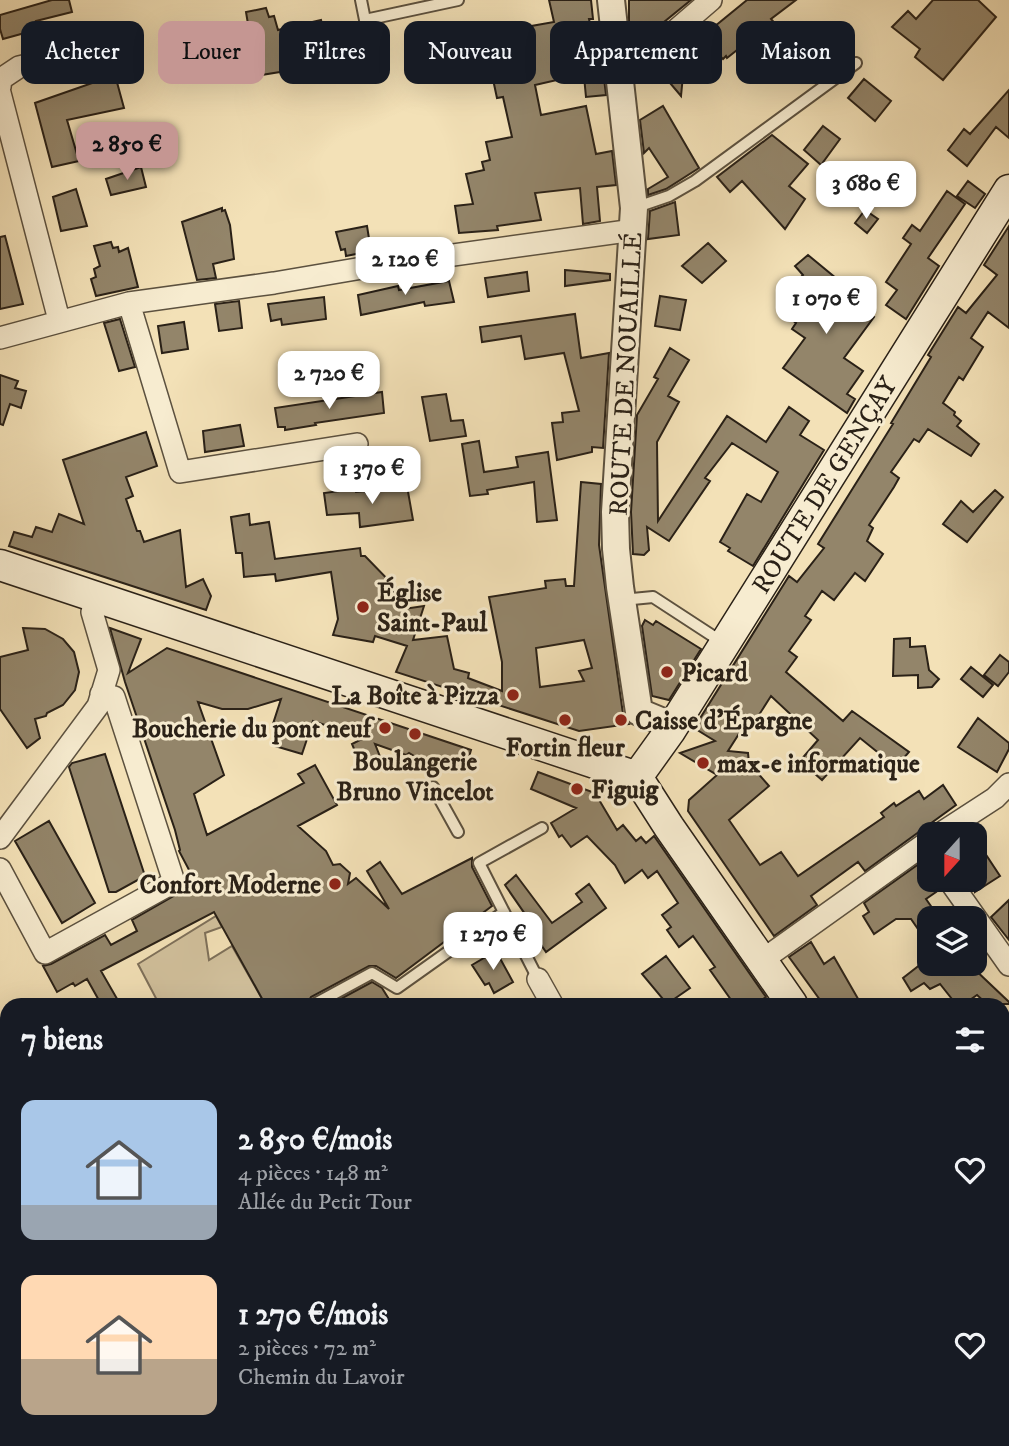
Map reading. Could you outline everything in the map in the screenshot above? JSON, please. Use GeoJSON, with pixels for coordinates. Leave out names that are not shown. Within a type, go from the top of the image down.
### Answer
{"type":"FeatureCollection","features":[{"type":"Feature","properties":{"kind":"main road","name":"ROUTE DE GENÇAY"},"geometry":{"type":"LineString","coordinates":[[637,777],[673,726],[1009,190]]}},
{"type":"Feature","properties":{"kind":"main road"},"geometry":{"type":"LineString","coordinates":[[0,565],[637,777],[788,998]]}},
{"type":"Feature","properties":{"kind":"street","name":"ROUTE DE NOUAILLÉ"},"geometry":{"type":"LineString","coordinates":[[611,0],[613,21]]}},
{"type":"Feature","properties":{"kind":"street"},"geometry":{"type":"LineString","coordinates":[[685,21],[711,0]]}},
{"type":"Feature","properties":{"kind":"street"},"geometry":{"type":"LineString","coordinates":[[0,87],[1,79],[21,67]]}},
{"type":"Feature","properties":{"kind":"street","name":"ROUTE DE NOUAILLÉ"},"geometry":{"type":"LineString","coordinates":[[621,84],[634,219],[615,512],[616,549],[639,712],[673,726]]}},
{"type":"Feature","properties":{"kind":"street"},"geometry":{"type":"LineString","coordinates":[[0,93],[59,320]]}},
{"type":"Feature","properties":{"kind":"street"},"geometry":{"type":"LineString","coordinates":[[0,338],[129,303],[274,283],[634,219]]}},
{"type":"Feature","properties":{"kind":"street"},"geometry":{"type":"LineString","coordinates":[[129,303],[180,472],[357,444]]}},
{"type":"Feature","properties":{"kind":"street"},"geometry":{"type":"LineString","coordinates":[[0,838],[98,706],[109,670],[92,612],[97,597]]}},
{"type":"Feature","properties":{"kind":"street"},"geometry":{"type":"LineString","coordinates":[[0,869],[45,953],[174,882],[114,697],[101,694]]}},
{"type":"Feature","properties":{"kind":"street"},"geometry":{"type":"LineString","coordinates":[[960,822],[995,798],[1009,784]]}},
{"type":"Feature","properties":{"kind":"street"},"geometry":{"type":"LineString","coordinates":[[761,961],[917,852]]}},
{"type":"Feature","properties":{"kind":"street"},"geometry":{"type":"LineString","coordinates":[[957,892],[1009,965]]}},
{"type":"Feature","properties":{"kind":"street"},"geometry":{"type":"LineString","coordinates":[[538,979],[549,998]]}},
{"type":"Feature","properties":{"kind":"lane"},"geometry":{"type":"LineString","coordinates":[[361,0],[365,20],[458,0]]}},
{"type":"Feature","properties":{"kind":"lane"},"geometry":{"type":"LineString","coordinates":[[634,219],[695,181],[856,63]]}},
{"type":"Feature","properties":{"kind":"lane"},"geometry":{"type":"LineString","coordinates":[[622,600],[653,597],[725,643]]}},
{"type":"Feature","properties":{"kind":"lane"},"geometry":{"type":"LineString","coordinates":[[433,787],[458,832]]}},
{"type":"Feature","properties":{"kind":"lane"},"geometry":{"type":"LineString","coordinates":[[538,979],[479,863],[542,828]]}},
{"type":"Feature","properties":{"kind":"lane"},"geometry":{"type":"LineString","coordinates":[[326,998],[372,973],[397,988],[504,912]]}},
{"type":"Feature","properties":{"kind":"shaded area"},"geometry":{"type":"Polygon","coordinates":[[[216,916],[222,927],[205,933],[209,960],[232,946],[262,998],[156,998],[138,964],[216,916]]]}},
{"type":"Feature","properties":{"kind":"building"},"geometry":{"type":"Polygon","coordinates":[[[52,0],[69,0],[72,12],[36,21],[21,21],[21,34],[3,39],[0,15],[52,0]]]}},
{"type":"Feature","properties":{"kind":"building"},"geometry":{"type":"Polygon","coordinates":[[[549,0],[591,0],[593,19],[554,21],[549,0]]]}},
{"type":"Feature","properties":{"kind":"building"},"geometry":{"type":"Polygon","coordinates":[[[629,0],[691,0],[665,21],[629,21],[629,0]]]}},
{"type":"Feature","properties":{"kind":"building"},"geometry":{"type":"Polygon","coordinates":[[[747,0],[796,0],[771,19],[773,21],[736,21],[736,51],[723,59],[721,21],[747,0]]]}},
{"type":"Feature","properties":{"kind":"building"},"geometry":{"type":"Polygon","coordinates":[[[933,0],[978,0],[996,17],[943,80],[915,57],[920,49],[892,27],[908,11],[916,19],[933,0]]]}},
{"type":"Feature","properties":{"kind":"building"},"geometry":{"type":"Polygon","coordinates":[[[266,8],[269,17],[274,16],[279,30],[279,72],[265,74],[265,21],[248,21],[246,12],[266,8]]]}},
{"type":"Feature","properties":{"kind":"building"},"geometry":{"type":"Polygon","coordinates":[[[550,23],[550,82],[535,85],[541,115],[586,106],[596,154],[612,151],[616,185],[597,187],[600,221],[583,224],[580,188],[535,193],[541,220],[497,226],[498,230],[459,233],[455,206],[473,204],[466,174],[484,170],[482,162],[490,160],[486,142],[512,137],[503,97],[497,98],[494,84],[536,84],[536,25],[550,23]]]}},
{"type":"Feature","properties":{"kind":"building"},"geometry":{"type":"Polygon","coordinates":[[[864,79],[891,101],[875,121],[848,98],[864,79]]]}},
{"type":"Feature","properties":{"kind":"building"},"geometry":{"type":"Polygon","coordinates":[[[89,84],[117,84],[124,108],[67,120],[79,161],[52,167],[35,103],[89,84]]]}},
{"type":"Feature","properties":{"kind":"building"},"geometry":{"type":"Polygon","coordinates":[[[585,84],[605,84],[606,95],[586,97],[585,84]]]}},
{"type":"Feature","properties":{"kind":"building"},"geometry":{"type":"Polygon","coordinates":[[[671,84],[682,84],[681,96],[671,84]]]}},
{"type":"Feature","properties":{"kind":"building"},"geometry":{"type":"Polygon","coordinates":[[[1009,90],[1009,138],[996,127],[967,166],[948,150],[964,129],[970,134],[1009,90]]]}},
{"type":"Feature","properties":{"kind":"building"},"geometry":{"type":"Polygon","coordinates":[[[663,106],[699,168],[666,189],[648,195],[648,189],[668,177],[649,148],[644,153],[640,120],[663,106]]]}},
{"type":"Feature","properties":{"kind":"building"},"geometry":{"type":"Polygon","coordinates":[[[823,126],[840,139],[821,165],[804,150],[823,126]]]}},
{"type":"Feature","properties":{"kind":"building"},"geometry":{"type":"Polygon","coordinates":[[[772,135],[808,164],[789,186],[805,199],[785,229],[742,181],[730,192],[717,177],[772,135]]]}},
{"type":"Feature","properties":{"kind":"building"},"geometry":{"type":"Polygon","coordinates":[[[141,167],[146,187],[111,195],[106,179],[141,167]]]}},
{"type":"Feature","properties":{"kind":"building"},"geometry":{"type":"Polygon","coordinates":[[[968,181],[985,194],[975,208],[957,196],[968,181]]]}},
{"type":"Feature","properties":{"kind":"building"},"geometry":{"type":"Polygon","coordinates":[[[76,189],[87,226],[61,231],[53,197],[76,189]]]}},
{"type":"Feature","properties":{"kind":"building"},"geometry":{"type":"Polygon","coordinates":[[[947,191],[965,204],[928,258],[939,266],[906,319],[886,305],[897,290],[886,282],[911,244],[903,238],[912,225],[920,231],[947,191]]]}},
{"type":"Feature","properties":{"kind":"building"},"geometry":{"type":"Polygon","coordinates":[[[675,202],[679,235],[648,239],[650,211],[675,202]]]}},
{"type":"Feature","properties":{"kind":"building"},"geometry":{"type":"Polygon","coordinates":[[[222,208],[230,225],[234,259],[213,264],[216,278],[197,280],[182,222],[222,208]]]}},
{"type":"Feature","properties":{"kind":"building"},"geometry":{"type":"Polygon","coordinates":[[[865,210],[878,219],[867,233],[855,223],[865,210]]]}},
{"type":"Feature","properties":{"kind":"building"},"geometry":{"type":"Polygon","coordinates":[[[367,226],[371,251],[346,256],[345,249],[341,250],[336,232],[367,226]]]}},
{"type":"Feature","properties":{"kind":"building"},"geometry":{"type":"Polygon","coordinates":[[[1009,226],[1009,328],[988,312],[971,338],[983,347],[963,380],[959,377],[943,403],[955,412],[954,415],[961,421],[957,426],[979,444],[971,456],[928,429],[919,442],[914,439],[891,472],[899,478],[869,525],[873,528],[867,541],[883,554],[865,581],[855,573],[834,600],[822,591],[805,616],[811,620],[789,651],[797,657],[786,672],[843,721],[852,711],[909,752],[896,767],[860,738],[822,780],[800,761],[818,740],[771,696],[757,718],[751,715],[728,751],[748,753],[749,763],[769,786],[729,820],[760,865],[781,852],[798,876],[884,817],[881,813],[894,803],[896,806],[919,791],[924,799],[943,785],[956,805],[933,822],[917,822],[917,833],[865,871],[858,862],[811,896],[817,905],[774,936],[688,811],[689,800],[717,775],[680,753],[715,741],[694,728],[789,576],[797,582],[824,548],[818,544],[893,424],[891,423],[931,357],[928,355],[958,307],[966,313],[997,275],[984,265],[1009,226]]]}},
{"type":"Feature","properties":{"kind":"building"},"geometry":{"type":"Polygon","coordinates":[[[5,236],[23,304],[0,309],[0,237],[5,236]]]}},
{"type":"Feature","properties":{"kind":"building"},"geometry":{"type":"Polygon","coordinates":[[[111,242],[113,248],[118,247],[119,252],[128,248],[138,287],[96,296],[91,279],[96,277],[94,269],[100,266],[94,246],[111,242]]]}},
{"type":"Feature","properties":{"kind":"building"},"geometry":{"type":"Polygon","coordinates":[[[708,243],[726,261],[702,283],[682,266],[708,243]]]}},
{"type":"Feature","properties":{"kind":"building"},"geometry":{"type":"Polygon","coordinates":[[[808,255],[837,279],[832,286],[874,317],[844,358],[863,371],[847,394],[855,399],[847,413],[783,368],[805,338],[792,329],[796,323],[791,319],[810,293],[795,283],[803,275],[795,266],[808,255]]]}},
{"type":"Feature","properties":{"kind":"building"},"geometry":{"type":"Polygon","coordinates":[[[565,270],[610,274],[610,280],[565,286],[565,270]]]}},
{"type":"Feature","properties":{"kind":"building"},"geometry":{"type":"Polygon","coordinates":[[[527,272],[529,291],[488,297],[485,278],[527,272]]]}},
{"type":"Feature","properties":{"kind":"building"},"geometry":{"type":"Polygon","coordinates":[[[449,281],[454,302],[425,306],[424,302],[361,315],[358,295],[398,286],[399,290],[449,281]]]}},
{"type":"Feature","properties":{"kind":"building"},"geometry":{"type":"Polygon","coordinates":[[[660,296],[686,300],[680,330],[655,326],[660,296]]]}},
{"type":"Feature","properties":{"kind":"building"},"geometry":{"type":"Polygon","coordinates":[[[324,297],[326,319],[282,325],[281,319],[271,321],[268,304],[324,297]]]}},
{"type":"Feature","properties":{"kind":"building"},"geometry":{"type":"Polygon","coordinates":[[[239,301],[242,328],[219,331],[215,304],[239,301]]]}},
{"type":"Feature","properties":{"kind":"building"},"geometry":{"type":"Polygon","coordinates":[[[575,314],[581,358],[609,353],[603,448],[592,447],[592,452],[557,460],[552,423],[563,422],[562,413],[579,411],[564,353],[525,359],[521,336],[482,342],[480,327],[575,314]]]}},
{"type":"Feature","properties":{"kind":"building"},"geometry":{"type":"Polygon","coordinates":[[[120,319],[135,367],[119,371],[104,323],[120,319]]]}},
{"type":"Feature","properties":{"kind":"building"},"geometry":{"type":"Polygon","coordinates":[[[184,322],[188,349],[162,353],[158,326],[184,322]]]}},
{"type":"Feature","properties":{"kind":"building"},"geometry":{"type":"Polygon","coordinates":[[[670,348],[689,360],[668,396],[679,402],[657,442],[658,521],[727,416],[766,442],[789,407],[809,421],[800,435],[824,450],[753,566],[728,551],[730,548],[720,542],[747,494],[761,502],[778,472],[732,443],[705,478],[710,481],[669,541],[647,527],[649,550],[644,555],[633,554],[631,512],[637,415],[658,379],[654,377],[670,348]]]}},
{"type":"Feature","properties":{"kind":"building"},"geometry":{"type":"Polygon","coordinates":[[[0,375],[18,381],[15,388],[26,391],[21,408],[10,404],[3,425],[0,424],[0,375]]]}},
{"type":"Feature","properties":{"kind":"building"},"geometry":{"type":"Polygon","coordinates":[[[382,392],[384,413],[285,430],[285,427],[278,427],[275,408],[382,392]]]}},
{"type":"Feature","properties":{"kind":"building"},"geometry":{"type":"Polygon","coordinates":[[[446,394],[451,421],[463,420],[466,436],[430,441],[422,397],[446,394]]]}},
{"type":"Feature","properties":{"kind":"building"},"geometry":{"type":"Polygon","coordinates":[[[240,425],[244,446],[205,452],[203,431],[240,425]]]}},
{"type":"Feature","properties":{"kind":"building"},"geometry":{"type":"Polygon","coordinates":[[[146,432],[157,466],[126,477],[133,496],[126,499],[137,531],[140,531],[144,542],[180,530],[186,587],[203,579],[211,596],[206,610],[9,546],[14,532],[32,537],[36,527],[52,532],[59,514],[84,524],[63,460],[146,432]]]}},
{"type":"Feature","properties":{"kind":"building"},"geometry":{"type":"Polygon","coordinates":[[[479,441],[484,472],[518,467],[516,457],[548,452],[557,520],[537,522],[534,482],[487,490],[488,494],[470,496],[462,444],[479,441]]]}},
{"type":"Feature","properties":{"kind":"building"},"geometry":{"type":"Polygon","coordinates":[[[581,482],[601,484],[599,545],[623,714],[629,724],[579,731],[396,672],[407,646],[375,636],[373,642],[333,635],[338,619],[331,572],[276,581],[275,574],[244,577],[242,553],[236,553],[231,517],[249,514],[250,525],[269,522],[275,559],[360,548],[361,556],[365,556],[396,588],[393,591],[404,609],[424,606],[413,640],[447,636],[454,669],[469,673],[468,678],[502,691],[502,662],[489,597],[546,588],[545,581],[565,579],[566,586],[574,586],[581,482]],[[584,640],[536,648],[540,687],[584,681],[579,671],[592,668],[584,640]]]}},
{"type":"Feature","properties":{"kind":"building"},"geometry":{"type":"Polygon","coordinates":[[[407,486],[413,520],[360,527],[359,513],[327,515],[324,493],[355,489],[356,492],[366,493],[407,486]]]}},
{"type":"Feature","properties":{"kind":"building"},"geometry":{"type":"Polygon","coordinates":[[[995,490],[1003,497],[967,542],[943,524],[961,501],[973,512],[995,490]]]}},
{"type":"Feature","properties":{"kind":"building","name":"Picard"},"geometry":{"type":"Polygon","coordinates":[[[645,620],[653,625],[656,621],[701,649],[669,700],[652,696],[642,626],[645,620]]]}},
{"type":"Feature","properties":{"kind":"building"},"geometry":{"type":"Polygon","coordinates":[[[23,628],[45,629],[63,639],[74,652],[79,672],[75,690],[63,705],[46,716],[35,719],[40,738],[27,748],[0,709],[0,657],[28,650],[23,628]]]}},
{"type":"Feature","properties":{"kind":"building"},"geometry":{"type":"Polygon","coordinates":[[[110,628],[141,639],[128,673],[167,648],[471,750],[467,764],[456,771],[450,763],[437,770],[409,753],[406,755],[375,744],[381,759],[362,768],[352,744],[364,738],[313,721],[302,754],[275,746],[280,730],[272,727],[281,699],[248,709],[222,709],[198,702],[224,775],[194,794],[207,835],[304,783],[298,774],[315,765],[337,805],[298,826],[326,851],[333,865],[340,864],[350,873],[348,884],[356,878],[389,909],[367,871],[380,862],[402,894],[472,858],[472,867],[492,906],[396,978],[376,966],[369,966],[310,998],[262,998],[214,912],[101,971],[117,998],[98,998],[87,979],[57,992],[43,966],[105,935],[111,945],[137,931],[132,920],[196,883],[179,851],[175,830],[125,682],[110,628]]]}},
{"type":"Feature","properties":{"kind":"building"},"geometry":{"type":"Polygon","coordinates":[[[910,638],[910,647],[925,646],[929,670],[939,679],[932,687],[918,688],[918,675],[893,676],[894,639],[910,638]]]}},
{"type":"Feature","properties":{"kind":"building"},"geometry":{"type":"Polygon","coordinates":[[[1000,655],[1009,662],[1009,672],[998,686],[984,675],[1000,655]]]}},
{"type":"Feature","properties":{"kind":"building"},"geometry":{"type":"Polygon","coordinates":[[[971,667],[993,685],[983,697],[961,679],[971,667]]]}},
{"type":"Feature","properties":{"kind":"building"},"geometry":{"type":"Polygon","coordinates":[[[978,718],[1009,743],[1009,749],[997,772],[958,747],[978,718]]]}},
{"type":"Feature","properties":{"kind":"building"},"geometry":{"type":"Polygon","coordinates":[[[105,754],[145,876],[116,892],[109,892],[69,767],[72,763],[105,754]]]}},
{"type":"Feature","properties":{"kind":"building"},"geometry":{"type":"Polygon","coordinates":[[[538,772],[595,793],[617,830],[623,825],[636,841],[641,837],[646,843],[654,836],[766,997],[730,998],[710,970],[715,967],[693,936],[679,947],[667,930],[671,927],[662,915],[678,903],[657,871],[648,878],[642,870],[625,883],[615,865],[587,836],[571,847],[562,835],[559,837],[551,823],[576,808],[531,789],[538,772]]]}},
{"type":"Feature","properties":{"kind":"building"},"geometry":{"type":"Polygon","coordinates":[[[49,821],[95,903],[62,923],[15,841],[49,821]]]}},
{"type":"Feature","properties":{"kind":"building"},"geometry":{"type":"Polygon","coordinates":[[[987,856],[1000,876],[987,884],[987,856]]]}},
{"type":"Feature","properties":{"kind":"building"},"geometry":{"type":"Polygon","coordinates":[[[917,865],[917,892],[936,892],[926,899],[931,906],[917,906],[917,928],[911,919],[896,919],[874,934],[863,916],[869,912],[864,903],[917,865]]]}},
{"type":"Feature","properties":{"kind":"building"},"geometry":{"type":"Polygon","coordinates":[[[516,875],[552,923],[582,902],[576,894],[589,884],[606,908],[546,952],[535,936],[538,933],[505,885],[516,875]]]}},
{"type":"Feature","properties":{"kind":"building"},"geometry":{"type":"Polygon","coordinates":[[[1009,900],[1009,940],[991,917],[1009,900]]]}},
{"type":"Feature","properties":{"kind":"building"},"geometry":{"type":"Polygon","coordinates":[[[811,942],[824,964],[834,957],[858,998],[819,998],[789,957],[811,942]]]}},
{"type":"Feature","properties":{"kind":"building"},"geometry":{"type":"Polygon","coordinates":[[[496,951],[513,982],[494,993],[489,983],[485,985],[472,965],[496,951]]]}},
{"type":"Feature","properties":{"kind":"building"},"geometry":{"type":"Polygon","coordinates":[[[666,956],[690,988],[676,998],[662,998],[642,974],[666,956]]]}},
{"type":"Feature","properties":{"kind":"building"},"geometry":{"type":"Polygon","coordinates":[[[917,967],[917,976],[982,976],[1005,998],[980,998],[977,995],[973,998],[951,998],[940,984],[930,989],[924,983],[911,991],[903,978],[917,967]]]}},
{"type":"Feature","properties":{"kind":"building"},"geometry":{"type":"Polygon","coordinates":[[[372,982],[382,988],[388,998],[342,998],[372,982]]]}},
{"type":"Feature","properties":{"kind":"place","name":"Église Saint-Paul"},"geometry":{"type":"Point","coordinates":[363,607]}},
{"type":"Feature","properties":{"kind":"place","name":"Picard"},"geometry":{"type":"Point","coordinates":[667,672]}},
{"type":"Feature","properties":{"kind":"place","name":"La Boîte à Pizza"},"geometry":{"type":"Point","coordinates":[513,695]}},
{"type":"Feature","properties":{"kind":"place","name":"Fortin fleur"},"geometry":{"type":"Point","coordinates":[565,720]}},
{"type":"Feature","properties":{"kind":"place","name":"Caisse d'Épargne"},"geometry":{"type":"Point","coordinates":[621,720]}},
{"type":"Feature","properties":{"kind":"place","name":"Boucherie du pont neuf"},"geometry":{"type":"Point","coordinates":[385,728]}},
{"type":"Feature","properties":{"kind":"place","name":"Boulangerie Bruno Vincelot"},"geometry":{"type":"Point","coordinates":[415,734]}},
{"type":"Feature","properties":{"kind":"place","name":"max-e informatique"},"geometry":{"type":"Point","coordinates":[703,763]}},
{"type":"Feature","properties":{"kind":"place","name":"Figuig"},"geometry":{"type":"Point","coordinates":[577,789]}},
{"type":"Feature","properties":{"kind":"place","name":"Confort Moderne"},"geometry":{"type":"Point","coordinates":[335,884]}}]}
